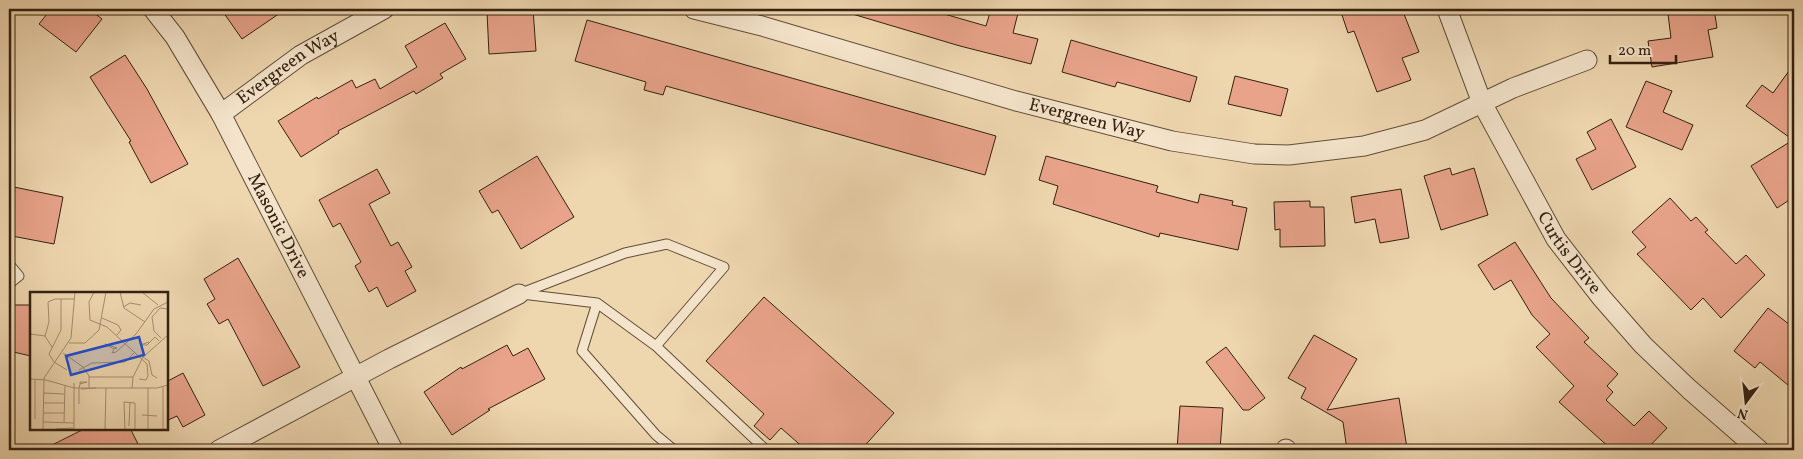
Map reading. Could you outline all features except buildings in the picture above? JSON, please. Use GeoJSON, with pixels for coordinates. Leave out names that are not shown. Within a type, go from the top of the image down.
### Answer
{"type":"FeatureCollection","features":[{"type":"Feature","properties":{"kind":"street","name":"Masonic Drive"},"geometry":{"type":"LineString","coordinates":[[153,9],[175,36],[221,114],[393,450]]}},
{"type":"Feature","properties":{"kind":"street","name":"Evergreen Way"},"geometry":{"type":"LineString","coordinates":[[221,114],[301,55],[384,9]]}},
{"type":"Feature","properties":{"kind":"street","name":"Evergreen Way"},"geometry":{"type":"LineString","coordinates":[[694,9],[762,26],[1044,108],[1172,141],[1254,154],[1289,155],[1364,146],[1425,130],[1512,88],[1587,60]]}},
{"type":"Feature","properties":{"kind":"street","name":"Curtis Drive"},"geometry":{"type":"LineString","coordinates":[[1446,9],[1482,103],[1556,238],[1600,297],[1643,345],[1689,389],[1759,450]]}},
{"type":"Feature","properties":{"kind":"street"},"geometry":{"type":"LineString","coordinates":[[220,450],[355,377],[520,294]]}},
{"type":"Feature","properties":{"kind":"lane"},"geometry":{"type":"LineString","coordinates":[[520,294],[625,252],[668,244],[724,267],[656,346]]}},
{"type":"Feature","properties":{"kind":"lane"},"geometry":{"type":"LineString","coordinates":[[9,264],[19,276],[9,284]]}},
{"type":"Feature","properties":{"kind":"lane"},"geometry":{"type":"LineString","coordinates":[[520,294],[597,303],[656,346],[766,450]]}},
{"type":"Feature","properties":{"kind":"lane"},"geometry":{"type":"LineString","coordinates":[[597,303],[582,351],[656,435],[674,450]]}}]}
